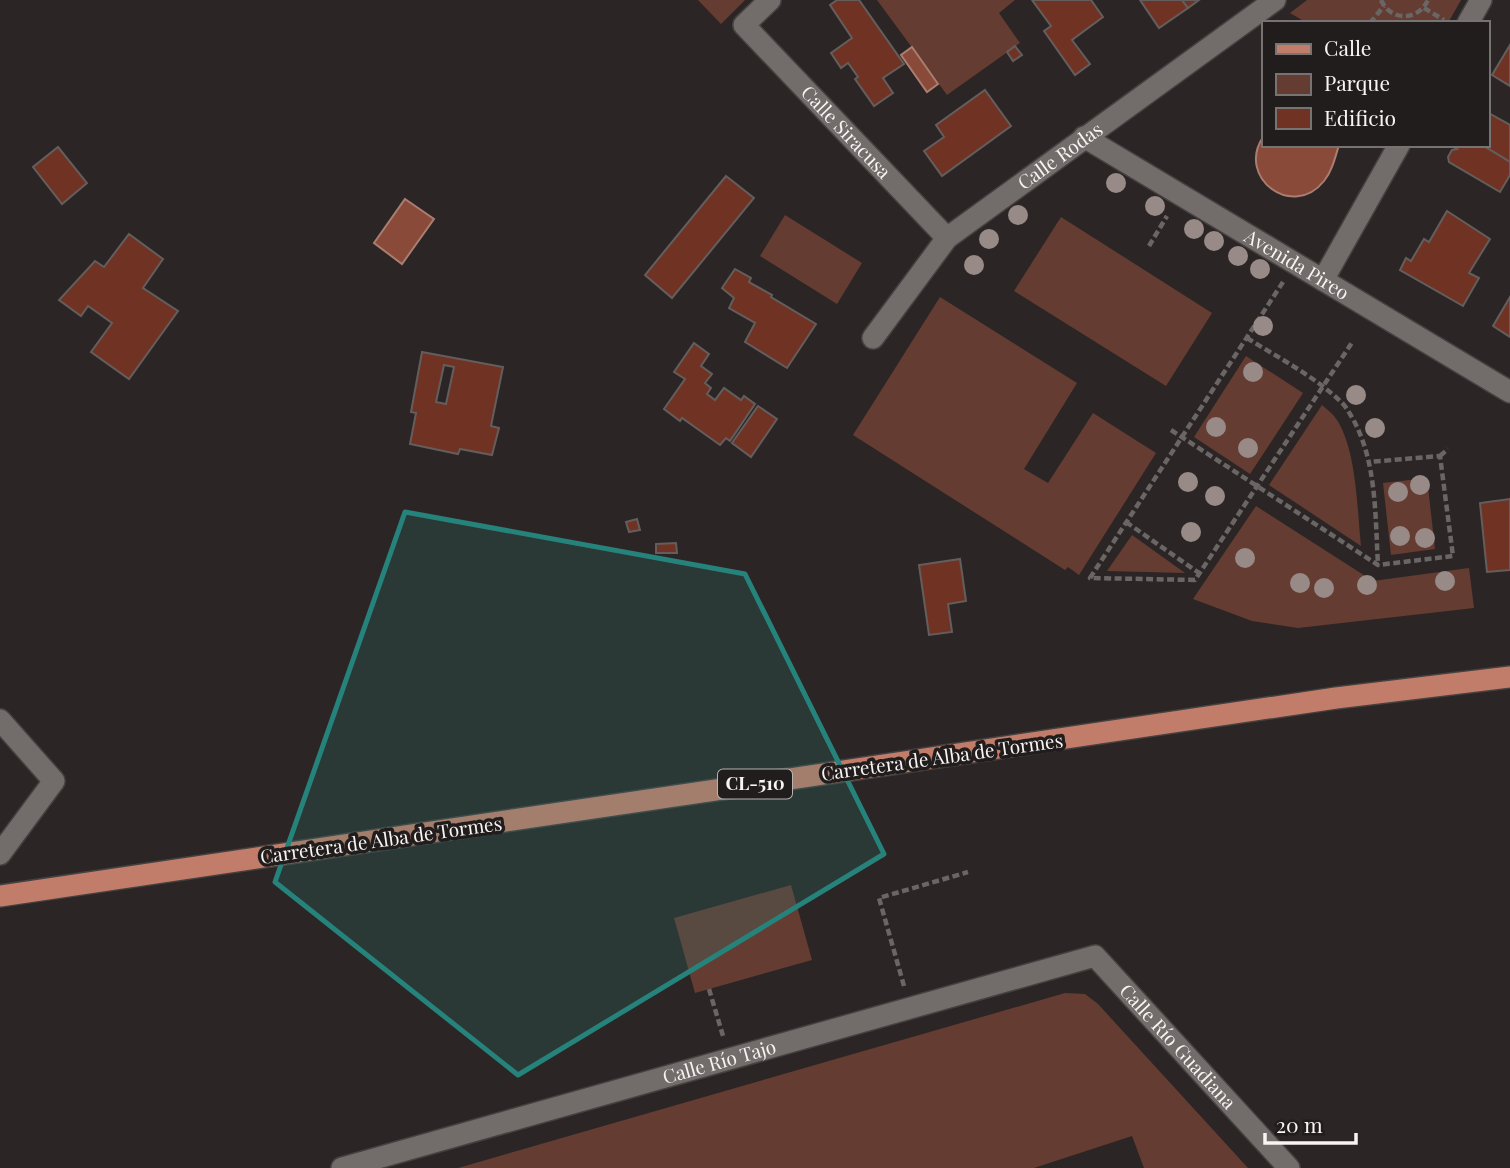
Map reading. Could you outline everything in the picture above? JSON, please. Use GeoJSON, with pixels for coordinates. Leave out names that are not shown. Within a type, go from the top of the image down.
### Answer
{"type":"FeatureCollection","features":[{"type":"Feature","properties":{"kind":"main road","name":"Carretera de Alba de Tormes"},"geometry":{"type":"LineString","coordinates":[[0,897],[1323,700],[1510,677]]}},
{"type":"Feature","properties":{"kind":"street","name":"Calle Siracusa"},"geometry":{"type":"LineString","coordinates":[[770,0],[744,25],[947,238]]}},
{"type":"Feature","properties":{"kind":"street","name":"Calle Rodas"},"geometry":{"type":"LineString","coordinates":[[873,338],[947,238],[1275,0]]}},
{"type":"Feature","properties":{"kind":"street"},"geometry":{"type":"LineString","coordinates":[[1469,21],[1481,0]]}},
{"type":"Feature","properties":{"kind":"street","name":"Avenida Pireo"},"geometry":{"type":"LineString","coordinates":[[1084,137],[1510,392]]}},
{"type":"Feature","properties":{"kind":"street"},"geometry":{"type":"LineString","coordinates":[[1323,279],[1398,147]]}},
{"type":"Feature","properties":{"kind":"street"},"geometry":{"type":"LineString","coordinates":[[0,720],[54,781],[0,854]]}},
{"type":"Feature","properties":{"kind":"street","name":"Calle Río Tajo"},"geometry":{"type":"LineString","coordinates":[[342,1168],[1095,956]]}},
{"type":"Feature","properties":{"kind":"street","name":"Calle Río Guadiana"},"geometry":{"type":"LineString","coordinates":[[1095,956],[1289,1168]]}},
{"type":"Feature","properties":{"kind":"path"},"geometry":{"type":"LineString","coordinates":[[1371,21],[1382,3],[1397,16],[1405,17],[1424,8],[1428,0]]}},
{"type":"Feature","properties":{"kind":"path"},"geometry":{"type":"LineString","coordinates":[[1424,8],[1445,21]]}},
{"type":"Feature","properties":{"kind":"path"},"geometry":{"type":"LineString","coordinates":[[1149,246],[1171,209]]}},
{"type":"Feature","properties":{"kind":"path"},"geometry":{"type":"LineString","coordinates":[[1295,263],[1090,578],[1195,580],[1353,341]]}},
{"type":"Feature","properties":{"kind":"path"},"geometry":{"type":"LineString","coordinates":[[1247,338],[1342,402],[1357,426],[1369,462],[1375,500],[1378,565]]}},
{"type":"Feature","properties":{"kind":"path"},"geometry":{"type":"LineString","coordinates":[[1171,430],[1378,565],[1453,555],[1440,456]]}},
{"type":"Feature","properties":{"kind":"path"},"geometry":{"type":"LineString","coordinates":[[1369,462],[1440,456],[1448,449]]}},
{"type":"Feature","properties":{"kind":"path"},"geometry":{"type":"LineString","coordinates":[[1126,522],[1199,573]]}},
{"type":"Feature","properties":{"kind":"path"},"geometry":{"type":"LineString","coordinates":[[905,986],[879,898],[968,872]]}},
{"type":"Feature","properties":{"kind":"path"},"geometry":{"type":"LineString","coordinates":[[709,989],[724,1037]]}},
{"type":"Feature","properties":{"kind":"highlighted area"},"geometry":{"type":"Polygon","coordinates":[[[405,512],[745,574],[884,854],[518,1075],[275,882],[405,512]]]}},
{"type":"Feature","properties":{"kind":"green space"},"geometry":{"type":"Polygon","coordinates":[[[698,0],[745,0],[721,24],[698,0]]]}},
{"type":"Feature","properties":{"kind":"green space"},"geometry":{"type":"Polygon","coordinates":[[[877,0],[1015,0],[999,13],[1020,43],[947,95],[877,0]]]}},
{"type":"Feature","properties":{"kind":"green space"},"geometry":{"type":"Polygon","coordinates":[[[1307,0],[1461,0],[1449,21],[1304,21],[1290,13],[1307,0]]]}},
{"type":"Feature","properties":{"kind":"green space"},"geometry":{"type":"Polygon","coordinates":[[[785,215],[862,263],[837,304],[760,256],[785,215]]]}},
{"type":"Feature","properties":{"kind":"green space"},"geometry":{"type":"Polygon","coordinates":[[[1061,217],[1212,313],[1166,386],[1014,291],[1061,217]]]}},
{"type":"Feature","properties":{"kind":"green space"},"geometry":{"type":"Polygon","coordinates":[[[940,297],[1077,383],[1024,469],[1048,483],[1093,413],[1156,453],[1079,575],[1068,567],[1065,570],[853,435],[940,297]]]}},
{"type":"Feature","properties":{"kind":"green space"},"geometry":{"type":"Polygon","coordinates":[[[1246,356],[1303,393],[1250,474],[1194,437],[1246,356]]]}},
{"type":"Feature","properties":{"kind":"green space"},"geometry":{"type":"Polygon","coordinates":[[[1322,405],[1342,428],[1352,460],[1361,546],[1269,485],[1322,405]]]}},
{"type":"Feature","properties":{"kind":"green space"},"geometry":{"type":"Polygon","coordinates":[[[1427,478],[1435,549],[1391,555],[1383,483],[1427,478]]]}},
{"type":"Feature","properties":{"kind":"green space"},"geometry":{"type":"Polygon","coordinates":[[[1256,506],[1373,581],[1469,568],[1474,608],[1298,628],[1252,621],[1193,599],[1256,506]]]}},
{"type":"Feature","properties":{"kind":"green space"},"geometry":{"type":"Polygon","coordinates":[[[1132,535],[1185,573],[1107,571],[1132,535]]]}},
{"type":"Feature","properties":{"kind":"green space"},"geometry":{"type":"Polygon","coordinates":[[[791,885],[812,960],[695,993],[674,918],[791,885]]]}},
{"type":"Feature","properties":{"kind":"green space"},"geometry":{"type":"Polygon","coordinates":[[[1065,993],[1085,994],[1098,1004],[1248,1168],[1144,1168],[1132,1136],[1034,1168],[458,1168],[1065,993]]]}},
{"type":"Feature","properties":{"kind":"shaded area"},"geometry":{"type":"Polygon","coordinates":[[[912,47],[938,84],[927,92],[901,55],[912,47]]]}},
{"type":"Feature","properties":{"kind":"shaded area"},"geometry":{"type":"Polygon","coordinates":[[[1262,140],[1262,147],[1338,147],[1324,181],[1311,192],[1298,196],[1284,195],[1272,189],[1262,179],[1257,167],[1257,152],[1262,140]]]}},
{"type":"Feature","properties":{"kind":"shaded area"},"geometry":{"type":"Polygon","coordinates":[[[405,199],[434,219],[402,264],[374,243],[405,199]]]}},
{"type":"Feature","properties":{"kind":"building"},"geometry":{"type":"Polygon","coordinates":[[[837,0],[859,0],[904,64],[883,78],[893,93],[874,106],[855,79],[858,77],[848,63],[841,68],[831,53],[852,38],[830,5],[837,0]]]}},
{"type":"Feature","properties":{"kind":"building"},"geometry":{"type":"Polygon","coordinates":[[[1032,0],[1091,0],[1103,17],[1072,40],[1090,64],[1075,75],[1044,31],[1051,26],[1032,0]]]}},
{"type":"Feature","properties":{"kind":"building"},"geometry":{"type":"Polygon","coordinates":[[[1140,0],[1182,0],[1188,8],[1159,28],[1140,0]]]}},
{"type":"Feature","properties":{"kind":"building"},"geometry":{"type":"Polygon","coordinates":[[[1182,0],[1199,0],[1188,8],[1182,0]]]}},
{"type":"Feature","properties":{"kind":"building"},"geometry":{"type":"Polygon","coordinates":[[[1510,45],[1510,86],[1492,75],[1510,45]]]}},
{"type":"Feature","properties":{"kind":"building"},"geometry":{"type":"Polygon","coordinates":[[[1015,46],[1022,55],[1013,61],[1007,52],[1015,46]]]}},
{"type":"Feature","properties":{"kind":"building"},"geometry":{"type":"Polygon","coordinates":[[[985,90],[1011,126],[942,176],[924,151],[944,137],[936,125],[985,90]]]}},
{"type":"Feature","properties":{"kind":"building"},"geometry":{"type":"Polygon","coordinates":[[[1489,113],[1510,125],[1510,162],[1485,147],[1489,147],[1489,113]]]}},
{"type":"Feature","properties":{"kind":"building"},"geometry":{"type":"Polygon","coordinates":[[[58,147],[87,183],[62,204],[33,167],[58,147]]]}},
{"type":"Feature","properties":{"kind":"building"},"geometry":{"type":"Polygon","coordinates":[[[1454,147],[1485,147],[1510,162],[1510,175],[1500,192],[1449,162],[1448,157],[1452,150],[1457,149],[1454,147]]]}},
{"type":"Feature","properties":{"kind":"building"},"geometry":{"type":"Polygon","coordinates":[[[726,176],[754,198],[672,298],[645,275],[726,176]]]}},
{"type":"Feature","properties":{"kind":"building"},"geometry":{"type":"Polygon","coordinates":[[[1447,211],[1490,239],[1469,273],[1479,278],[1463,306],[1400,270],[1406,258],[1411,261],[1424,239],[1429,242],[1447,211]]]}},
{"type":"Feature","properties":{"kind":"building"},"geometry":{"type":"Polygon","coordinates":[[[129,234],[163,259],[143,288],[178,311],[129,379],[91,352],[112,323],[88,306],[81,316],[59,300],[95,261],[104,267],[129,234]]]}},
{"type":"Feature","properties":{"kind":"building"},"geometry":{"type":"Polygon","coordinates":[[[735,269],[751,278],[749,282],[772,295],[771,297],[816,324],[787,368],[745,342],[755,323],[729,308],[734,298],[722,288],[735,269]]]}},
{"type":"Feature","properties":{"kind":"building"},"geometry":{"type":"Polygon","coordinates":[[[1510,297],[1510,337],[1493,326],[1510,297]]]}},
{"type":"Feature","properties":{"kind":"building"},"geometry":{"type":"Polygon","coordinates":[[[694,343],[709,354],[701,366],[712,374],[705,383],[711,388],[707,394],[715,400],[724,388],[741,400],[744,396],[755,404],[730,441],[726,438],[720,445],[682,418],[680,421],[664,409],[685,379],[674,372],[694,343]]]}},
{"type":"Feature","properties":{"kind":"building"},"geometry":{"type":"Polygon","coordinates":[[[422,352],[503,367],[491,426],[499,428],[492,455],[460,449],[458,454],[410,444],[416,413],[411,412],[422,352]],[[444,365],[436,402],[446,404],[454,367],[444,365]]]}},
{"type":"Feature","properties":{"kind":"building"},"geometry":{"type":"Polygon","coordinates":[[[758,406],[777,419],[751,457],[732,443],[758,406]]]}},
{"type":"Feature","properties":{"kind":"building"},"geometry":{"type":"Polygon","coordinates":[[[1510,499],[1510,570],[1487,572],[1480,503],[1510,499]]]}},
{"type":"Feature","properties":{"kind":"building"},"geometry":{"type":"Polygon","coordinates":[[[637,519],[640,530],[629,532],[626,522],[637,519]]]}},
{"type":"Feature","properties":{"kind":"building"},"geometry":{"type":"Polygon","coordinates":[[[676,543],[677,553],[656,553],[656,544],[676,543]]]}},
{"type":"Feature","properties":{"kind":"building"},"geometry":{"type":"Polygon","coordinates":[[[960,559],[966,601],[948,604],[952,632],[929,635],[919,565],[960,559]]]}}]}
